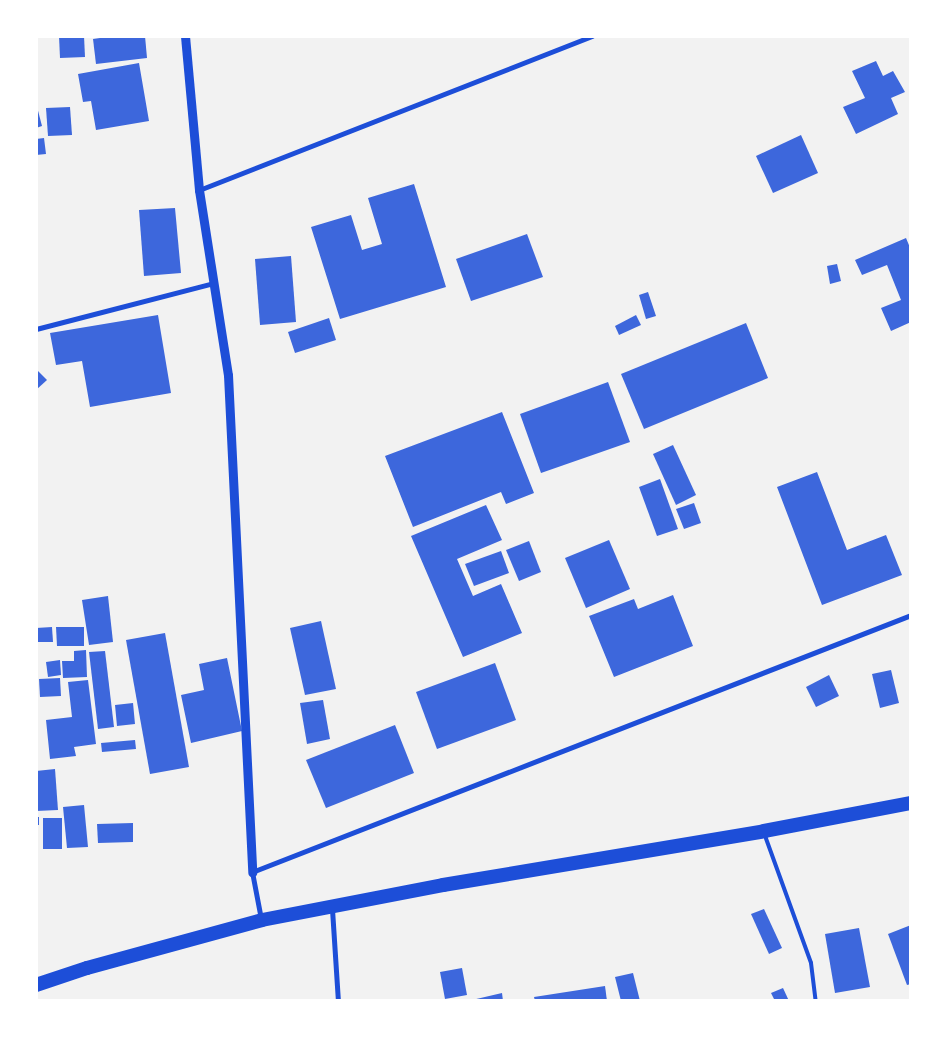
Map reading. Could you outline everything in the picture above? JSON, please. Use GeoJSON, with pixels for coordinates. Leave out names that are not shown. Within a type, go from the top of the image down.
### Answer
{"type":"FeatureCollection","features":[{"type":"Feature","properties":{"kind":"highway"},"geometry":{"type":"LineString","coordinates":[[36,985],[87,968],[262,920],[332,908],[442,885],[764,831],[911,803]]}},
{"type":"Feature","properties":{"kind":"street"},"geometry":{"type":"LineString","coordinates":[[185,36],[199,190],[228,375],[252,872],[262,920]]}},
{"type":"Feature","properties":{"kind":"street"},"geometry":{"type":"LineString","coordinates":[[199,190],[592,36]]}},
{"type":"Feature","properties":{"kind":"street"},"geometry":{"type":"LineString","coordinates":[[36,329],[214,283]]}},
{"type":"Feature","properties":{"kind":"street"},"geometry":{"type":"LineString","coordinates":[[252,872],[911,615]]}},
{"type":"Feature","properties":{"kind":"street"},"geometry":{"type":"LineString","coordinates":[[332,908],[338,1001]]}},
{"type":"Feature","properties":{"kind":"lane"},"geometry":{"type":"LineString","coordinates":[[764,831],[811,963],[816,1001]]}},
{"type":"Feature","properties":{"kind":"building"},"geometry":{"type":"Polygon","coordinates":[[[59,36],[84,36],[85,57],[60,58],[59,36]]]}},
{"type":"Feature","properties":{"kind":"building"},"geometry":{"type":"Polygon","coordinates":[[[114,36],[145,36],[147,58],[96,64],[93,39],[114,36]]]}},
{"type":"Feature","properties":{"kind":"building"},"geometry":{"type":"Polygon","coordinates":[[[876,61],[883,76],[893,71],[905,92],[891,98],[898,114],[856,134],[843,107],[865,98],[852,71],[876,61]]]}},
{"type":"Feature","properties":{"kind":"building"},"geometry":{"type":"Polygon","coordinates":[[[139,63],[149,121],[96,130],[91,101],[83,102],[78,74],[139,63]]]}},
{"type":"Feature","properties":{"kind":"building"},"geometry":{"type":"Polygon","coordinates":[[[36,103],[42,126],[36,128],[36,103]]]}},
{"type":"Feature","properties":{"kind":"building"},"geometry":{"type":"Polygon","coordinates":[[[70,107],[72,135],[48,136],[46,108],[70,107]]]}},
{"type":"Feature","properties":{"kind":"building"},"geometry":{"type":"Polygon","coordinates":[[[801,135],[818,173],[773,193],[756,156],[801,135]]]}},
{"type":"Feature","properties":{"kind":"building"},"geometry":{"type":"Polygon","coordinates":[[[44,138],[46,154],[36,155],[36,139],[44,138]]]}},
{"type":"Feature","properties":{"kind":"building"},"geometry":{"type":"Polygon","coordinates":[[[414,184],[446,287],[340,319],[311,227],[351,215],[362,250],[382,244],[368,198],[414,184]]]}},
{"type":"Feature","properties":{"kind":"building"},"geometry":{"type":"Polygon","coordinates":[[[175,208],[181,273],[144,276],[139,210],[175,208]]]}},
{"type":"Feature","properties":{"kind":"building"},"geometry":{"type":"Polygon","coordinates":[[[527,234],[543,277],[471,301],[456,259],[527,234]]]}},
{"type":"Feature","properties":{"kind":"building"},"geometry":{"type":"Polygon","coordinates":[[[906,238],[911,250],[911,322],[891,331],[881,308],[901,300],[887,265],[862,275],[855,260],[906,238]]]}},
{"type":"Feature","properties":{"kind":"building"},"geometry":{"type":"Polygon","coordinates":[[[291,256],[296,322],[260,325],[255,259],[291,256]]]}},
{"type":"Feature","properties":{"kind":"building"},"geometry":{"type":"Polygon","coordinates":[[[837,264],[841,281],[830,284],[827,266],[837,264]]]}},
{"type":"Feature","properties":{"kind":"building"},"geometry":{"type":"Polygon","coordinates":[[[648,292],[656,316],[646,319],[639,295],[648,292]]]}},
{"type":"Feature","properties":{"kind":"building"},"geometry":{"type":"Polygon","coordinates":[[[158,315],[171,393],[90,407],[82,361],[56,365],[50,333],[158,315]]]}},
{"type":"Feature","properties":{"kind":"building"},"geometry":{"type":"Polygon","coordinates":[[[636,315],[641,325],[619,335],[615,326],[636,315]]]}},
{"type":"Feature","properties":{"kind":"building"},"geometry":{"type":"Polygon","coordinates":[[[329,318],[336,340],[295,353],[288,332],[329,318]]]}},
{"type":"Feature","properties":{"kind":"building"},"geometry":{"type":"Polygon","coordinates":[[[746,323],[768,378],[644,429],[621,374],[746,323]]]}},
{"type":"Feature","properties":{"kind":"building"},"geometry":{"type":"Polygon","coordinates":[[[36,369],[47,380],[36,390],[36,369]]]}},
{"type":"Feature","properties":{"kind":"building"},"geometry":{"type":"Polygon","coordinates":[[[608,382],[630,442],[541,473],[520,414],[608,382]]]}},
{"type":"Feature","properties":{"kind":"building"},"geometry":{"type":"Polygon","coordinates":[[[502,412],[534,493],[506,504],[501,492],[413,527],[385,456],[502,412]]]}},
{"type":"Feature","properties":{"kind":"building"},"geometry":{"type":"Polygon","coordinates":[[[673,445],[696,495],[676,505],[653,454],[673,445]]]}},
{"type":"Feature","properties":{"kind":"building"},"geometry":{"type":"Polygon","coordinates":[[[817,472],[847,550],[886,535],[902,575],[822,605],[777,487],[817,472]]]}},
{"type":"Feature","properties":{"kind":"building"},"geometry":{"type":"Polygon","coordinates":[[[660,479],[678,529],[657,536],[639,487],[660,479]]]}},
{"type":"Feature","properties":{"kind":"building"},"geometry":{"type":"Polygon","coordinates":[[[694,503],[701,523],[684,529],[676,509],[694,503]]]}},
{"type":"Feature","properties":{"kind":"building"},"geometry":{"type":"Polygon","coordinates":[[[486,505],[502,540],[457,559],[473,596],[501,584],[522,633],[463,657],[411,536],[486,505]]]}},
{"type":"Feature","properties":{"kind":"building"},"geometry":{"type":"Polygon","coordinates":[[[609,540],[630,589],[586,608],[565,558],[609,540]]]}},
{"type":"Feature","properties":{"kind":"building"},"geometry":{"type":"Polygon","coordinates":[[[529,541],[541,572],[519,581],[506,550],[529,541]]]}},
{"type":"Feature","properties":{"kind":"building"},"geometry":{"type":"Polygon","coordinates":[[[501,551],[509,573],[474,586],[465,564],[501,551]]]}},
{"type":"Feature","properties":{"kind":"building"},"geometry":{"type":"Polygon","coordinates":[[[673,595],[693,646],[614,677],[589,616],[634,599],[638,609],[673,595]]]}},
{"type":"Feature","properties":{"kind":"building"},"geometry":{"type":"Polygon","coordinates":[[[108,596],[113,642],[89,645],[82,600],[108,596]]]}},
{"type":"Feature","properties":{"kind":"building"},"geometry":{"type":"Polygon","coordinates":[[[321,621],[336,689],[305,695],[290,628],[321,621]]]}},
{"type":"Feature","properties":{"kind":"building"},"geometry":{"type":"Polygon","coordinates":[[[52,627],[53,642],[36,642],[36,628],[52,627]]]}},
{"type":"Feature","properties":{"kind":"building"},"geometry":{"type":"Polygon","coordinates":[[[56,627],[84,627],[84,646],[57,646],[56,627]]]}},
{"type":"Feature","properties":{"kind":"building"},"geometry":{"type":"Polygon","coordinates":[[[165,633],[189,767],[150,774],[126,640],[165,633]]]}},
{"type":"Feature","properties":{"kind":"building"},"geometry":{"type":"Polygon","coordinates":[[[86,650],[87,677],[63,678],[62,661],[74,661],[74,651],[86,650]]]}},
{"type":"Feature","properties":{"kind":"building"},"geometry":{"type":"Polygon","coordinates":[[[105,651],[114,727],[98,729],[89,652],[105,651]]]}},
{"type":"Feature","properties":{"kind":"building"},"geometry":{"type":"Polygon","coordinates":[[[227,658],[242,731],[191,743],[181,695],[204,690],[199,664],[227,658]]]}},
{"type":"Feature","properties":{"kind":"building"},"geometry":{"type":"Polygon","coordinates":[[[60,660],[61,675],[48,677],[46,662],[60,660]]]}},
{"type":"Feature","properties":{"kind":"building"},"geometry":{"type":"Polygon","coordinates":[[[495,663],[516,720],[437,749],[416,692],[495,663]]]}},
{"type":"Feature","properties":{"kind":"building"},"geometry":{"type":"Polygon","coordinates":[[[891,670],[899,703],[880,708],[872,674],[891,670]]]}},
{"type":"Feature","properties":{"kind":"building"},"geometry":{"type":"Polygon","coordinates":[[[829,675],[839,696],[816,707],[806,687],[829,675]]]}},
{"type":"Feature","properties":{"kind":"building"},"geometry":{"type":"Polygon","coordinates":[[[60,678],[61,696],[40,697],[39,679],[60,678]]]}},
{"type":"Feature","properties":{"kind":"building"},"geometry":{"type":"Polygon","coordinates":[[[88,680],[96,744],[74,747],[76,756],[50,759],[46,720],[72,717],[68,682],[88,680]]]}},
{"type":"Feature","properties":{"kind":"building"},"geometry":{"type":"Polygon","coordinates":[[[323,700],[330,739],[307,744],[300,703],[323,700]]]}},
{"type":"Feature","properties":{"kind":"building"},"geometry":{"type":"Polygon","coordinates":[[[133,703],[135,724],[117,726],[115,705],[133,703]]]}},
{"type":"Feature","properties":{"kind":"building"},"geometry":{"type":"Polygon","coordinates":[[[395,725],[414,773],[326,808],[306,760],[395,725]]]}},
{"type":"Feature","properties":{"kind":"building"},"geometry":{"type":"Polygon","coordinates":[[[135,740],[136,749],[102,752],[101,743],[135,740]]]}},
{"type":"Feature","properties":{"kind":"building"},"geometry":{"type":"Polygon","coordinates":[[[55,769],[58,810],[36,811],[36,771],[55,769]]]}},
{"type":"Feature","properties":{"kind":"building"},"geometry":{"type":"Polygon","coordinates":[[[84,805],[88,847],[67,848],[63,807],[84,805]]]}},
{"type":"Feature","properties":{"kind":"building"},"geometry":{"type":"Polygon","coordinates":[[[36,817],[39,817],[39,825],[36,825],[36,817]]]}},
{"type":"Feature","properties":{"kind":"building"},"geometry":{"type":"Polygon","coordinates":[[[43,818],[62,818],[62,849],[43,849],[43,818]]]}},
{"type":"Feature","properties":{"kind":"building"},"geometry":{"type":"Polygon","coordinates":[[[133,823],[133,842],[98,843],[97,824],[133,823]]]}},
{"type":"Feature","properties":{"kind":"building"},"geometry":{"type":"Polygon","coordinates":[[[764,909],[782,948],[769,954],[751,914],[764,909]]]}},
{"type":"Feature","properties":{"kind":"building"},"geometry":{"type":"Polygon","coordinates":[[[911,925],[911,984],[907,985],[888,934],[911,925]]]}},
{"type":"Feature","properties":{"kind":"building"},"geometry":{"type":"Polygon","coordinates":[[[859,928],[870,987],[835,993],[825,934],[859,928]]]}},
{"type":"Feature","properties":{"kind":"building"},"geometry":{"type":"Polygon","coordinates":[[[462,968],[467,995],[445,999],[440,972],[462,968]]]}},
{"type":"Feature","properties":{"kind":"building"},"geometry":{"type":"Polygon","coordinates":[[[633,973],[640,1001],[621,1001],[615,977],[633,973]]]}},
{"type":"Feature","properties":{"kind":"building"},"geometry":{"type":"Polygon","coordinates":[[[605,986],[607,1001],[535,1001],[534,997],[605,986]]]}},
{"type":"Feature","properties":{"kind":"building"},"geometry":{"type":"Polygon","coordinates":[[[783,988],[789,1001],[775,1001],[771,993],[783,988]]]}},
{"type":"Feature","properties":{"kind":"building"},"geometry":{"type":"Polygon","coordinates":[[[502,993],[503,1001],[472,1001],[472,1000],[502,993]]]}}]}
